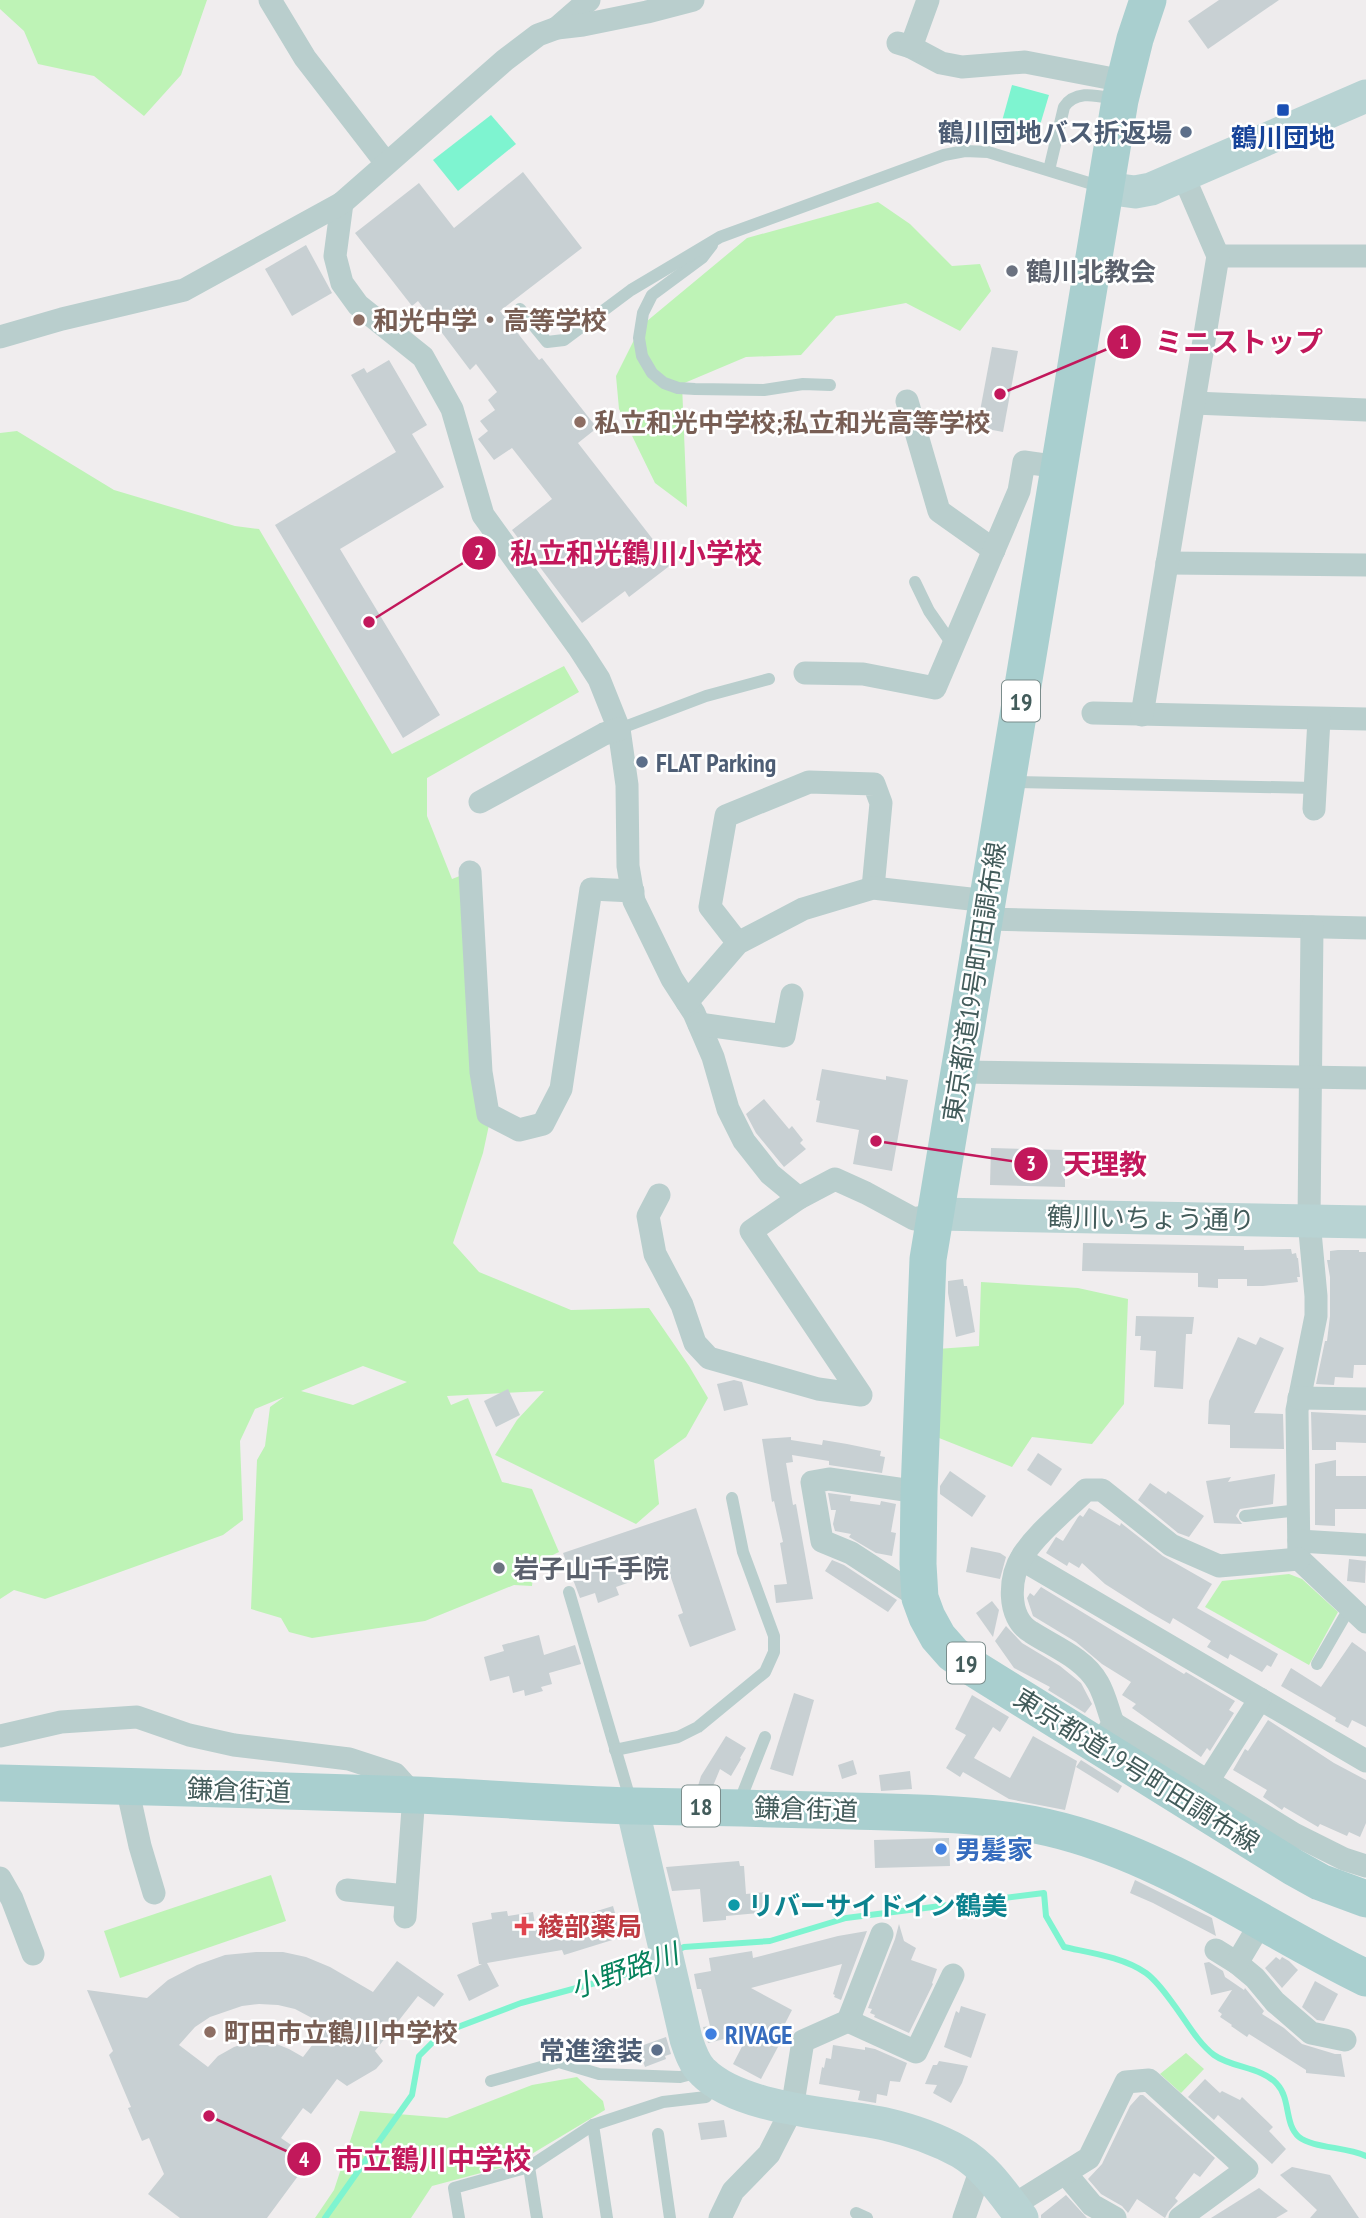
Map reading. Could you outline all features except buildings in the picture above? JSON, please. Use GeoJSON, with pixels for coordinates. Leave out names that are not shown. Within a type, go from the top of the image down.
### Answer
{"type":"FeatureCollection","features":[{"type":"Feature","properties":{"kind":"main road","name":"東京都道19号町田調布線"},"geometry":{"type":"LineString","coordinates":[[1148,0],[1122,90],[928,1259],[919,1492],[920,1598],[938,1637],[953,1654],[1107,1735],[1293,1867],[1320,1882],[1366,1899]]}},
{"type":"Feature","properties":{"kind":"main road","name":"鎌倉街道"},"geometry":{"type":"LineString","coordinates":[[0,1783],[414,1795],[632,1806],[737,1806],[996,1818],[1073,1834],[1117,1849],[1171,1873],[1262,1921],[1318,1955],[1366,1978]]}},
{"type":"Feature","properties":{"kind":"street"},"geometry":{"type":"LineString","coordinates":[[270,0],[306,58],[386,163]]}},
{"type":"Feature","properties":{"kind":"street"},"geometry":{"type":"LineString","coordinates":[[557,28],[589,0]]}},
{"type":"Feature","properties":{"kind":"street"},"geometry":{"type":"LineString","coordinates":[[0,337],[184,290],[342,203],[505,60],[538,36],[557,28],[647,12],[693,0]]}},
{"type":"Feature","properties":{"kind":"street"},"geometry":{"type":"LineString","coordinates":[[928,0],[905,45],[941,63],[962,67],[1025,62],[1122,90]]}},
{"type":"Feature","properties":{"kind":"street"},"geometry":{"type":"LineString","coordinates":[[1105,188],[1135,192],[1151,189],[1366,96]]}},
{"type":"Feature","properties":{"kind":"street"},"geometry":{"type":"LineString","coordinates":[[1142,715],[1218,256],[1183,175]]}},
{"type":"Feature","properties":{"kind":"street"},"geometry":{"type":"LineString","coordinates":[[342,203],[335,256],[342,283],[358,305],[423,357],[452,409],[483,515],[600,679],[619,729],[628,785],[628,866],[634,901],[672,979],[699,1024],[713,1056],[729,1109],[744,1141],[770,1174],[799,1198]]}},
{"type":"Feature","properties":{"kind":"street"},"geometry":{"type":"LineString","coordinates":[[1218,256],[1366,256]]}},
{"type":"Feature","properties":{"kind":"street"},"geometry":{"type":"LineString","coordinates":[[907,401],[939,510],[994,550]]}},
{"type":"Feature","properties":{"kind":"street"},"geometry":{"type":"LineString","coordinates":[[1194,403],[1366,410]]}},
{"type":"Feature","properties":{"kind":"street"},"geometry":{"type":"LineString","coordinates":[[805,673],[863,674],[935,688],[1019,491],[1024,462],[1059,467]]}},
{"type":"Feature","properties":{"kind":"street"},"geometry":{"type":"LineString","coordinates":[[1167,563],[1366,565]]}},
{"type":"Feature","properties":{"kind":"street"},"geometry":{"type":"LineString","coordinates":[[1093,713],[1366,719]]}},
{"type":"Feature","properties":{"kind":"street"},"geometry":{"type":"LineString","coordinates":[[1315,799],[1319,719]]}},
{"type":"Feature","properties":{"kind":"street"},"geometry":{"type":"LineString","coordinates":[[480,802],[604,734],[619,729]]}},
{"type":"Feature","properties":{"kind":"street"},"geometry":{"type":"LineString","coordinates":[[738,943],[710,907],[726,816],[809,782],[874,783],[881,803],[873,888]]}},
{"type":"Feature","properties":{"kind":"street"},"geometry":{"type":"LineString","coordinates":[[470,872],[481,1072],[488,1114],[519,1130],[542,1124],[561,1089],[591,889],[633,891]]}},
{"type":"Feature","properties":{"kind":"street"},"geometry":{"type":"LineString","coordinates":[[687,1002],[738,943],[803,909],[873,888],[986,910],[1366,928]]}},
{"type":"Feature","properties":{"kind":"street"},"geometry":{"type":"LineString","coordinates":[[1312,927],[1309,1221],[1316,1316],[1297,1410],[1299,1550],[1358,1614]]}},
{"type":"Feature","properties":{"kind":"street"},"geometry":{"type":"LineString","coordinates":[[699,1024],[784,1036],[792,995]]}},
{"type":"Feature","properties":{"kind":"street"},"geometry":{"type":"LineString","coordinates":[[960,1072],[1366,1077]]}},
{"type":"Feature","properties":{"kind":"street"},"geometry":{"type":"LineString","coordinates":[[659,1195],[648,1216],[655,1254],[682,1306],[697,1347],[709,1358],[722,1362],[818,1389],[861,1395],[751,1231],[799,1198],[835,1179],[914,1219],[936,1214]]}},
{"type":"Feature","properties":{"kind":"street","name":"鶴川いちょう通り"},"geometry":{"type":"LineString","coordinates":[[936,1214],[1366,1222]]}},
{"type":"Feature","properties":{"kind":"street"},"geometry":{"type":"LineString","coordinates":[[1299,1398],[1366,1399]]}},
{"type":"Feature","properties":{"kind":"street"},"geometry":{"type":"LineString","coordinates":[[919,1492],[829,1479],[812,1482],[822,1541],[851,1553],[920,1598]]}},
{"type":"Feature","properties":{"kind":"street"},"geometry":{"type":"LineString","coordinates":[[1366,1545],[1299,1550],[1219,1566],[1171,1545],[1102,1490],[1086,1490],[1030,1546],[1021,1559],[1012,1595],[1016,1617],[1027,1630],[1079,1662],[1098,1682],[1107,1735],[1208,1781],[1294,1834],[1344,1859],[1366,1866]]}},
{"type":"Feature","properties":{"kind":"street"},"geometry":{"type":"LineString","coordinates":[[1021,1559],[1366,1761]]}},
{"type":"Feature","properties":{"kind":"street"},"geometry":{"type":"LineString","coordinates":[[1208,1781],[1260,1699]]}},
{"type":"Feature","properties":{"kind":"street"},"geometry":{"type":"LineString","coordinates":[[0,1736],[61,1722],[137,1717],[190,1735],[234,1745],[349,1759],[395,1774],[414,1795],[406,1906],[348,1890]]}},
{"type":"Feature","properties":{"kind":"street"},"geometry":{"type":"LineString","coordinates":[[127,1787],[154,1893]]}},
{"type":"Feature","properties":{"kind":"street"},"geometry":{"type":"LineString","coordinates":[[632,1806],[686,2039],[693,2058],[708,2077],[737,2093],[792,2109],[885,2124],[927,2136],[962,2153],[981,2169],[1017,2212],[1089,2158],[1126,2082],[1149,2080],[1247,2169],[1180,2218]]}},
{"type":"Feature","properties":{"kind":"street"},"geometry":{"type":"LineString","coordinates":[[0,1878],[12,1899],[33,1954]]}},
{"type":"Feature","properties":{"kind":"street"},"geometry":{"type":"LineString","coordinates":[[1237,1963],[1262,1921]]}},
{"type":"Feature","properties":{"kind":"street"},"geometry":{"type":"LineString","coordinates":[[720,2218],[733,2191],[769,2154],[792,2109],[803,2041],[848,2021],[882,1934]]}},
{"type":"Feature","properties":{"kind":"street"},"geometry":{"type":"LineString","coordinates":[[1216,1950],[1255,1978],[1275,2002],[1311,2033],[1345,2040]]}},
{"type":"Feature","properties":{"kind":"street"},"geometry":{"type":"LineString","coordinates":[[848,2021],[916,2052],[953,1975]]}},
{"type":"Feature","properties":{"kind":"street"},"geometry":{"type":"LineString","coordinates":[[964,2218],[981,2169]]}},
{"type":"Feature","properties":{"kind":"street"},"geometry":{"type":"LineString","coordinates":[[1066,2174],[1092,2205],[1115,2218]]}},
{"type":"Feature","properties":{"kind":"lane"},"geometry":{"type":"LineString","coordinates":[[1049,170],[1069,99],[1122,90]]}},
{"type":"Feature","properties":{"kind":"lane"},"geometry":{"type":"LineString","coordinates":[[520,309],[547,342],[564,340],[631,290],[719,237],[944,155],[965,151],[988,152],[1105,188]]}},
{"type":"Feature","properties":{"kind":"lane"},"geometry":{"type":"LineString","coordinates":[[719,237],[702,258],[652,295],[643,313],[639,338],[642,356],[652,373],[664,383],[678,388],[764,390],[803,384],[830,385]]}},
{"type":"Feature","properties":{"kind":"lane"},"geometry":{"type":"LineString","coordinates":[[915,582],[929,611],[953,644]]}},
{"type":"Feature","properties":{"kind":"lane"},"geometry":{"type":"LineString","coordinates":[[619,729],[706,696],[769,679]]}},
{"type":"Feature","properties":{"kind":"lane"},"geometry":{"type":"LineString","coordinates":[[1007,782],[1315,799]]}},
{"type":"Feature","properties":{"kind":"lane"},"geometry":{"type":"LineString","coordinates":[[615,1750],[678,1737],[698,1727],[765,1672],[774,1652],[774,1636],[743,1552],[732,1498]]}},
{"type":"Feature","properties":{"kind":"lane"},"geometry":{"type":"LineString","coordinates":[[1245,1516],[1298,1510]]}},
{"type":"Feature","properties":{"kind":"lane"},"geometry":{"type":"LineString","coordinates":[[569,1592],[632,1806]]}},
{"type":"Feature","properties":{"kind":"lane"},"geometry":{"type":"LineString","coordinates":[[1317,1664],[1358,1614]]}},
{"type":"Feature","properties":{"kind":"lane"},"geometry":{"type":"LineString","coordinates":[[737,1806],[765,1737]]}},
{"type":"Feature","properties":{"kind":"lane"},"geometry":{"type":"LineString","coordinates":[[459,2218],[454,2189],[529,2167],[593,2125],[663,2102],[706,2097],[708,2077],[599,2074],[559,2062],[491,2081]]}},
{"type":"Feature","properties":{"kind":"lane"},"geometry":{"type":"LineString","coordinates":[[593,2125],[607,2218]]}},
{"type":"Feature","properties":{"kind":"lane"},"geometry":{"type":"LineString","coordinates":[[658,2134],[670,2218]]}},
{"type":"Feature","properties":{"kind":"lane"},"geometry":{"type":"LineString","coordinates":[[529,2167],[537,2218]]}},
{"type":"Feature","properties":{"kind":"shaded area"},"geometry":{"type":"Polygon","coordinates":[[[0,0],[207,0],[181,75],[144,116],[94,76],[38,64],[24,31],[0,9],[0,0]]]}},
{"type":"Feature","properties":{"kind":"shaded area"},"geometry":{"type":"Polygon","coordinates":[[[1012,85],[1049,95],[1035,142],[999,132],[1012,85]]]}},
{"type":"Feature","properties":{"kind":"shaded area"},"geometry":{"type":"Polygon","coordinates":[[[491,115],[516,144],[458,191],[433,160],[491,115]]]}},
{"type":"Feature","properties":{"kind":"shaded area"},"geometry":{"type":"Polygon","coordinates":[[[878,202],[910,224],[952,266],[980,264],[991,291],[960,331],[906,303],[836,316],[801,355],[746,357],[682,384],[687,507],[655,483],[619,409],[616,376],[641,326],[747,238],[878,202]]]}},
{"type":"Feature","properties":{"kind":"shaded area"},"geometry":{"type":"Polygon","coordinates":[[[17,431],[114,490],[235,526],[259,529],[392,754],[564,666],[579,692],[427,778],[427,816],[452,879],[470,872],[489,1125],[483,1153],[453,1243],[479,1272],[571,1310],[649,1308],[708,1398],[686,1437],[654,1460],[659,1504],[636,1524],[495,1455],[517,1420],[544,1391],[447,1396],[451,1405],[468,1398],[502,1482],[532,1489],[559,1552],[539,1564],[532,1586],[514,1585],[425,1621],[312,1638],[289,1632],[281,1618],[251,1609],[257,1460],[265,1446],[270,1407],[284,1397],[255,1409],[240,1441],[243,1520],[223,1535],[45,1599],[14,1590],[0,1599],[0,433],[17,431]],[[363,1366],[301,1391],[353,1405],[407,1382],[363,1366]]]}},
{"type":"Feature","properties":{"kind":"shaded area"},"geometry":{"type":"Polygon","coordinates":[[[981,1282],[1078,1288],[1128,1299],[1124,1404],[1092,1444],[1032,1437],[1012,1467],[934,1436],[937,1349],[979,1346],[981,1282]]]}},
{"type":"Feature","properties":{"kind":"shaded area"},"geometry":{"type":"Polygon","coordinates":[[[1289,1574],[1302,1579],[1338,1612],[1309,1665],[1205,1607],[1222,1581],[1289,1574]]]}},
{"type":"Feature","properties":{"kind":"shaded area"},"geometry":{"type":"Polygon","coordinates":[[[271,1875],[286,1921],[120,1978],[104,1931],[271,1875]]]}},
{"type":"Feature","properties":{"kind":"shaded area"},"geometry":{"type":"Polygon","coordinates":[[[1186,2053],[1204,2069],[1181,2093],[1160,2074],[1186,2053]]]}},
{"type":"Feature","properties":{"kind":"shaded area"},"geometry":{"type":"Polygon","coordinates":[[[577,2077],[603,2101],[605,2110],[515,2164],[432,2186],[411,2218],[315,2218],[334,2190],[360,2111],[447,2118],[532,2085],[577,2077]]]}},
{"type":"Feature","properties":{"kind":"waterway","name":"小野路川"},"geometry":{"type":"LineString","coordinates":[[675,1951],[684,1947],[770,1941],[846,1918],[1044,1893],[1046,1916],[1064,1947],[1117,1959],[1146,1973],[1161,1988],[1208,2050],[1229,2063],[1263,2074],[1277,2084],[1284,2097],[1291,2125],[1299,2137],[1312,2143],[1366,2156]]}},
{"type":"Feature","properties":{"kind":"waterway","name":"小野路川"},"geometry":{"type":"LineString","coordinates":[[325,2218],[412,2095],[419,2056],[442,2033],[521,2003],[621,1976],[656,1960]]}},
{"type":"Feature","properties":{"kind":"place","name":"鶴川団地"},"geometry":{"type":"Point","coordinates":[1283,110]}},
{"type":"Feature","properties":{"kind":"place","name":"鶴川団地バス折返場"},"geometry":{"type":"Point","coordinates":[1186,132]}},
{"type":"Feature","properties":{"kind":"place","name":"鶴川北教会"},"geometry":{"type":"Point","coordinates":[1012,271]}},
{"type":"Feature","properties":{"kind":"place","name":"和光中学・高等学校"},"geometry":{"type":"Point","coordinates":[359,320]}},
{"type":"Feature","properties":{"kind":"place","name":"ミニストップ"},"geometry":{"type":"Point","coordinates":[1000,394]}},
{"type":"Feature","properties":{"kind":"place","name":"私立和光中学校;私立和光高等学校"},"geometry":{"type":"Point","coordinates":[580,422]}},
{"type":"Feature","properties":{"kind":"place","name":"私立和光鶴川小学校"},"geometry":{"type":"Point","coordinates":[369,622]}},
{"type":"Feature","properties":{"kind":"place","name":"FLAT Parking"},"geometry":{"type":"Point","coordinates":[642,762]}},
{"type":"Feature","properties":{"kind":"place","name":"天理教"},"geometry":{"type":"Point","coordinates":[876,1141]}},
{"type":"Feature","properties":{"kind":"place","name":"岩子山千手院"},"geometry":{"type":"Point","coordinates":[499,1568]}},
{"type":"Feature","properties":{"kind":"place","name":"男髪家"},"geometry":{"type":"Point","coordinates":[941,1849]}},
{"type":"Feature","properties":{"kind":"place","name":"リバーサイドイン鶴美"},"geometry":{"type":"Point","coordinates":[734,1905]}},
{"type":"Feature","properties":{"kind":"place","name":"綾部薬局"},"geometry":{"type":"Point","coordinates":[524,1926]}},
{"type":"Feature","properties":{"kind":"place","name":"町田市立鶴川中学校"},"geometry":{"type":"Point","coordinates":[210,2032]}},
{"type":"Feature","properties":{"kind":"place","name":"RIVAGE"},"geometry":{"type":"Point","coordinates":[711,2034]}},
{"type":"Feature","properties":{"kind":"place","name":"常進塗装"},"geometry":{"type":"Point","coordinates":[657,2050]}},
{"type":"Feature","properties":{"kind":"place","name":"市立鶴川中学校"},"geometry":{"type":"Point","coordinates":[209,2116]}}]}
